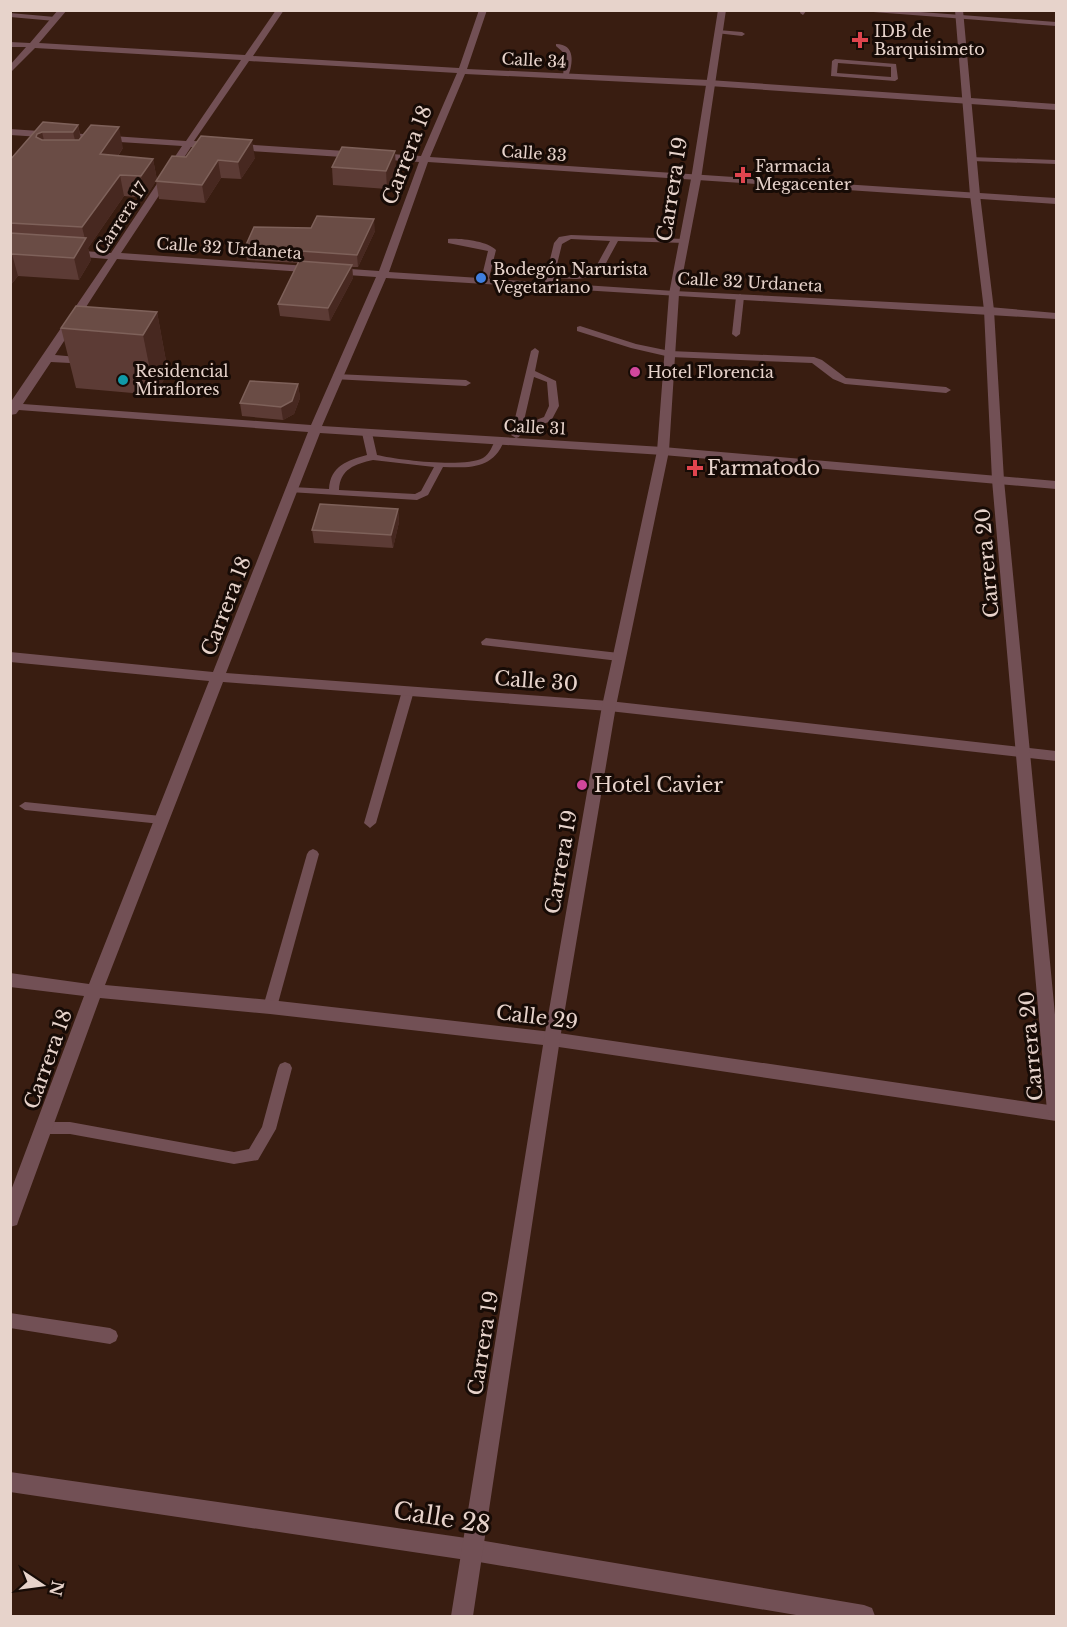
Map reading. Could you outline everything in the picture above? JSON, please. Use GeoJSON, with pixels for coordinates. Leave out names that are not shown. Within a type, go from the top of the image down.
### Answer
{"type":"FeatureCollection","features":[{"type":"Feature","properties":{"kind":"street"},"geometry":{"type":"LineString","coordinates":[[10,71],[35,45],[63,10]]}},
{"type":"Feature","properties":{"kind":"street","name":"Carrera 17"},"geometry":{"type":"LineString","coordinates":[[12,408],[280,10]]}},
{"type":"Feature","properties":{"kind":"street","name":"Carrera 18"},"geometry":{"type":"LineString","coordinates":[[10,1219],[94,991],[336,377],[383,273],[424,161],[462,71],[483,10]]}},
{"type":"Feature","properties":{"kind":"street","name":"Carrera 19"},"geometry":{"type":"LineString","coordinates":[[462,1617],[552,1039],[609,706],[663,451],[675,294],[696,179],[722,10]]}},
{"type":"Feature","properties":{"kind":"street"},"geometry":{"type":"LineString","coordinates":[[851,10],[959,14],[1056,24]]}},
{"type":"Feature","properties":{"kind":"street","name":"Carrera 20"},"geometry":{"type":"LineString","coordinates":[[959,14],[975,195],[989,310],[998,480],[1056,1112]]}},
{"type":"Feature","properties":{"kind":"street","name":"Calle 34"},"geometry":{"type":"LineString","coordinates":[[10,44],[709,83],[1056,107]]}},
{"type":"Feature","properties":{"kind":"street","name":"Calle 33"},"geometry":{"type":"LineString","coordinates":[[10,132],[93,141],[188,144],[1056,201]]}},
{"type":"Feature","properties":{"kind":"street","name":"Calle 32 Urdaneta"},"geometry":{"type":"LineString","coordinates":[[57,252],[485,280],[549,280],[675,294],[989,310],[1056,316]]}},
{"type":"Feature","properties":{"kind":"street"},"geometry":{"type":"LineString","coordinates":[[46,358],[101,361]]}},
{"type":"Feature","properties":{"kind":"street","name":"Calle 31"},"geometry":{"type":"LineString","coordinates":[[12,408],[499,441],[516,436],[1056,485]]}},
{"type":"Feature","properties":{"kind":"street","name":"Calle 30"},"geometry":{"type":"LineString","coordinates":[[10,657],[219,677],[609,706],[1056,756]]}},
{"type":"Feature","properties":{"kind":"street","name":"Calle 29"},"geometry":{"type":"LineString","coordinates":[[10,981],[270,1007],[552,1039],[1056,1112]]}},
{"type":"Feature","properties":{"kind":"street","name":"Calle 28"},"geometry":{"type":"LineString","coordinates":[[10,1482],[473,1550],[864,1617]]}},
{"type":"Feature","properties":{"kind":"lane"},"geometry":{"type":"LineString","coordinates":[[10,15],[55,19]]}},
{"type":"Feature","properties":{"kind":"lane"},"geometry":{"type":"LineString","coordinates":[[718,33],[742,34]]}},
{"type":"Feature","properties":{"kind":"lane"},"geometry":{"type":"LineString","coordinates":[[558,45],[567,49],[570,54],[566,76]]}},
{"type":"Feature","properties":{"kind":"lane"},"geometry":{"type":"LineString","coordinates":[[835,61],[894,65],[895,79],[853,77],[833,75],[835,61]]}},
{"type":"Feature","properties":{"kind":"lane"},"geometry":{"type":"LineString","coordinates":[[852,93],[853,77]]}},
{"type":"Feature","properties":{"kind":"lane"},"geometry":{"type":"LineString","coordinates":[[972,159],[1056,162]]}},
{"type":"Feature","properties":{"kind":"lane"},"geometry":{"type":"LineString","coordinates":[[615,238],[596,273],[549,280],[558,243],[562,239],[572,237],[615,238],[685,241]]}},
{"type":"Feature","properties":{"kind":"lane"},"geometry":{"type":"LineString","coordinates":[[451,241],[488,247],[492,250],[485,280]]}},
{"type":"Feature","properties":{"kind":"lane"},"geometry":{"type":"LineString","coordinates":[[736,334],[740,297]]}},
{"type":"Feature","properties":{"kind":"lane"},"geometry":{"type":"LineString","coordinates":[[580,330],[670,354],[814,360],[825,365],[834,376],[845,381],[946,390]]}},
{"type":"Feature","properties":{"kind":"lane"},"geometry":{"type":"LineString","coordinates":[[516,436],[535,351]]}},
{"type":"Feature","properties":{"kind":"lane"},"geometry":{"type":"LineString","coordinates":[[516,436],[548,420],[554,406],[551,381],[530,372]]}},
{"type":"Feature","properties":{"kind":"lane"},"geometry":{"type":"LineString","coordinates":[[336,377],[466,382]]}},
{"type":"Feature","properties":{"kind":"lane"},"geometry":{"type":"LineString","coordinates":[[368,433],[369,452],[373,457]]}},
{"type":"Feature","properties":{"kind":"lane"},"geometry":{"type":"LineString","coordinates":[[334,492],[335,476],[339,471],[359,460],[373,457],[385,461],[472,465],[487,460],[495,453],[499,441]]}},
{"type":"Feature","properties":{"kind":"lane"},"geometry":{"type":"LineString","coordinates":[[292,490],[417,497],[425,493],[440,464]]}},
{"type":"Feature","properties":{"kind":"lane"},"geometry":{"type":"LineString","coordinates":[[486,642],[619,657]]}},
{"type":"Feature","properties":{"kind":"lane"},"geometry":{"type":"LineString","coordinates":[[370,823],[408,691]]}},
{"type":"Feature","properties":{"kind":"lane"},"geometry":{"type":"LineString","coordinates":[[25,806],[161,820]]}},
{"type":"Feature","properties":{"kind":"lane"},"geometry":{"type":"LineString","coordinates":[[270,1007],[313,855]]}},
{"type":"Feature","properties":{"kind":"lane"},"geometry":{"type":"LineString","coordinates":[[44,1128],[70,1128],[234,1158],[253,1155],[269,1129],[285,1068]]}},
{"type":"Feature","properties":{"kind":"lane"},"geometry":{"type":"LineString","coordinates":[[10,1320],[110,1336]]}},
{"type":"Feature","properties":{"kind":"building"},"geometry":{"type":"Polygon","coordinates":[[[43,122],[78,125],[73,132],[37,134],[36,137],[42,140],[79,140],[91,125],[119,127],[100,154],[153,159],[141,176],[120,175],[82,227],[10,223],[10,160],[43,122]]]}},
{"type":"Feature","properties":{"kind":"building"},"geometry":{"type":"Polygon","coordinates":[[[201,136],[252,140],[238,162],[218,160],[202,185],[156,181],[172,156],[186,157],[201,136]]]}},
{"type":"Feature","properties":{"kind":"building"},"geometry":{"type":"Polygon","coordinates":[[[342,147],[395,151],[386,171],[332,167],[342,147]]]}},
{"type":"Feature","properties":{"kind":"building"},"geometry":{"type":"Polygon","coordinates":[[[317,216],[374,219],[357,255],[245,247],[254,227],[311,228],[317,216]]]}},
{"type":"Feature","properties":{"kind":"building"},"geometry":{"type":"Polygon","coordinates":[[[10,233],[86,238],[74,258],[10,255],[10,233]]]}},
{"type":"Feature","properties":{"kind":"building"},"geometry":{"type":"Polygon","coordinates":[[[299,261],[352,265],[328,308],[278,304],[299,261]]]}},
{"type":"Feature","properties":{"kind":"building"},"geometry":{"type":"Polygon","coordinates":[[[76,306],[157,312],[143,335],[61,328],[76,306]]]}},
{"type":"Feature","properties":{"kind":"building"},"geometry":{"type":"Polygon","coordinates":[[[250,381],[298,384],[292,401],[281,407],[240,403],[250,381]]]}},
{"type":"Feature","properties":{"kind":"building"},"geometry":{"type":"Polygon","coordinates":[[[320,504],[398,509],[391,535],[312,530],[320,504]]]}},
{"type":"Feature","properties":{"kind":"place","name":"IDB de Barquisimeto"},"geometry":{"type":"Point","coordinates":[860,40]}},
{"type":"Feature","properties":{"kind":"place","name":"Farmacia Megacenter"},"geometry":{"type":"Point","coordinates":[743,175]}},
{"type":"Feature","properties":{"kind":"place","name":"Bodegón Narurista Vegetariano"},"geometry":{"type":"Point","coordinates":[481,278]}},
{"type":"Feature","properties":{"kind":"place","name":"Hotel Florencia"},"geometry":{"type":"Point","coordinates":[635,372]}},
{"type":"Feature","properties":{"kind":"place","name":"Residencial Miraflores"},"geometry":{"type":"Point","coordinates":[123,380]}},
{"type":"Feature","properties":{"kind":"place","name":"Farmatodo"},"geometry":{"type":"Point","coordinates":[695,468]}},
{"type":"Feature","properties":{"kind":"place","name":"Hotel Cavier"},"geometry":{"type":"Point","coordinates":[582,785]}}]}
